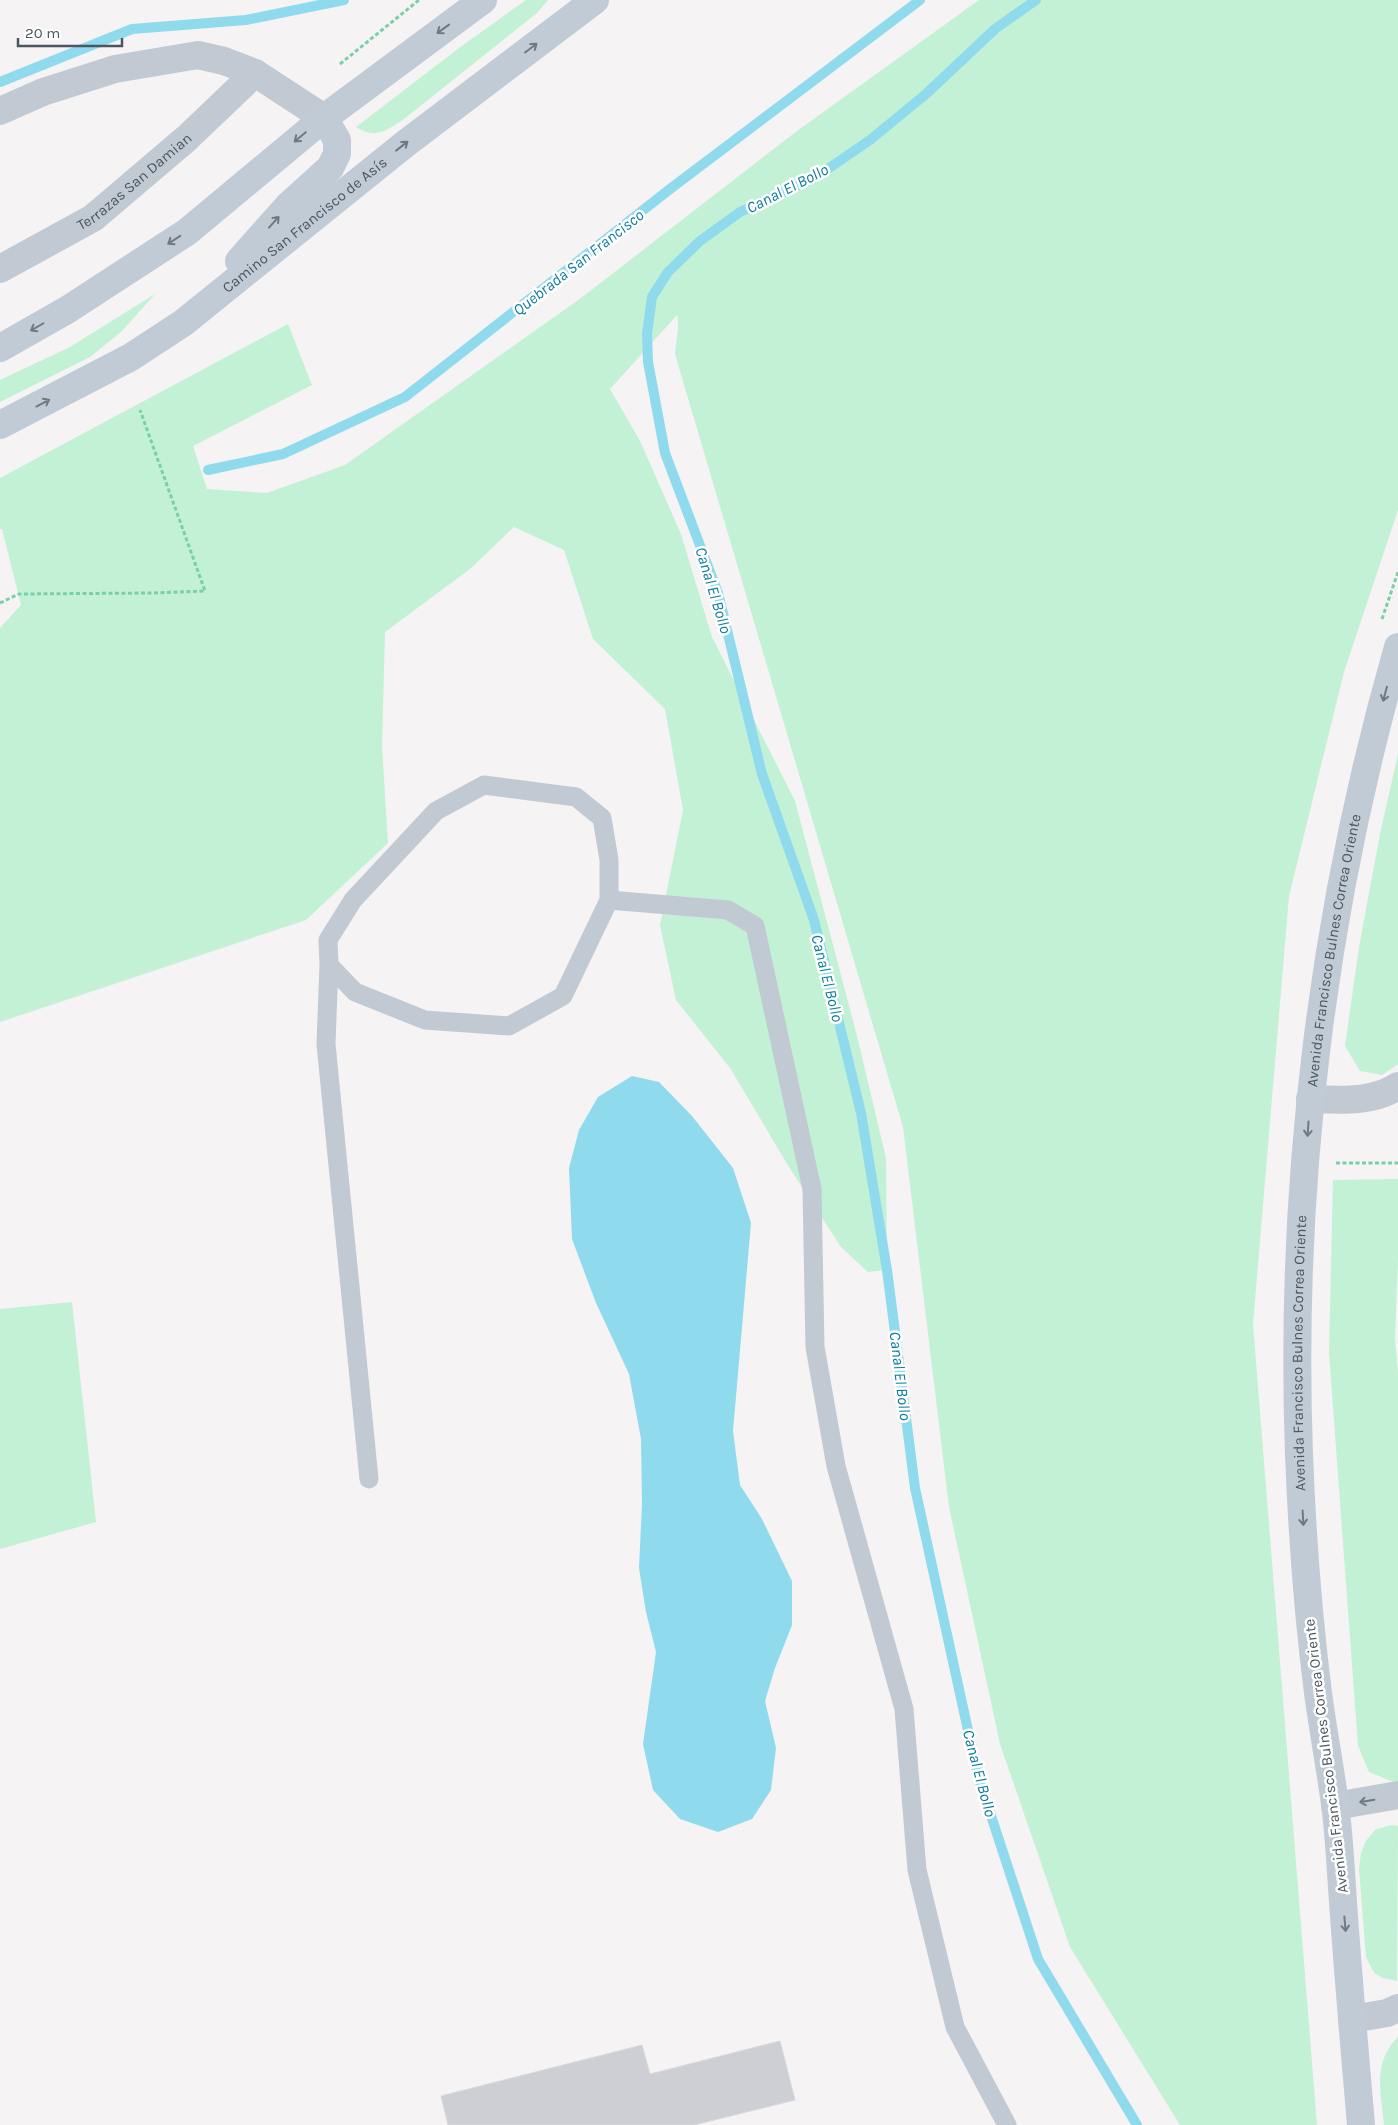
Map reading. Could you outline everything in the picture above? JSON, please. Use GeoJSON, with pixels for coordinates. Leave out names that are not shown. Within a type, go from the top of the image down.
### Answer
{"type":"FeatureCollection","features":[{"type":"Feature","properties":{"kind":"main road"},"geometry":{"type":"LineString","coordinates":[[0,348],[67,310],[187,232],[324,118],[483,0]]}},
{"type":"Feature","properties":{"kind":"main road","name":"Camino San Francisco de Asís"},"geometry":{"type":"LineString","coordinates":[[0,425],[131,357],[183,323],[405,144],[595,0]]}},
{"type":"Feature","properties":{"kind":"main road"},"geometry":{"type":"LineString","coordinates":[[183,323],[288,206],[330,168],[337,154],[336,140],[324,118]]}},
{"type":"Feature","properties":{"kind":"main road","name":"Avenida Francisco Bulnes Correa Oriente"},"geometry":{"type":"LineString","coordinates":[[1361,2125],[1335,1806],[1318,1689],[1306,1571],[1299,1454],[1297,1335],[1301,1217],[1310,1099],[1323,997],[1341,887],[1360,796],[1398,647]]}},
{"type":"Feature","properties":{"kind":"street"},"geometry":{"type":"LineString","coordinates":[[0,111],[43,92],[116,70],[198,55],[224,61],[255,73],[324,118]]}},
{"type":"Feature","properties":{"kind":"street","name":"Terrazas San Damian"},"geometry":{"type":"LineString","coordinates":[[0,269],[93,218],[187,138],[255,73]]}},
{"type":"Feature","properties":{"kind":"street"},"geometry":{"type":"LineString","coordinates":[[1310,1099],[1358,1100],[1392,1090],[1398,1086]]}},
{"type":"Feature","properties":{"kind":"street"},"geometry":{"type":"LineString","coordinates":[[1335,1806],[1398,1795]]}},
{"type":"Feature","properties":{"kind":"street"},"geometry":{"type":"LineString","coordinates":[[1352,2019],[1387,2013],[1398,2008]]}},
{"type":"Feature","properties":{"kind":"lane"},"geometry":{"type":"LineString","coordinates":[[329,965],[355,992],[425,1020],[509,1026],[563,996],[608,900],[609,860],[602,818],[576,798],[484,785],[436,811],[353,900],[328,940],[326,1044],[369,1479]]}},
{"type":"Feature","properties":{"kind":"lane"},"geometry":{"type":"LineString","coordinates":[[608,900],[728,910],[755,926],[812,1189],[815,1347],[836,1466],[904,1709],[917,1870],[955,2027],[1007,2125]]}},
{"type":"Feature","properties":{"kind":"path"},"geometry":{"type":"LineString","coordinates":[[0,603],[19,594],[205,591],[140,410]]}},
{"type":"Feature","properties":{"kind":"path"},"geometry":{"type":"LineString","coordinates":[[1306,1163],[1398,1163]]}},
{"type":"Feature","properties":{"kind":"green space"},"geometry":{"type":"Polygon","coordinates":[[[526,0],[548,0],[537,13],[404,119],[387,130],[375,133],[363,131],[356,127],[463,45],[526,0]]]}},
{"type":"Feature","properties":{"kind":"green space"},"geometry":{"type":"Polygon","coordinates":[[[979,0],[1398,0],[1398,510],[1344,672],[1289,896],[1253,1324],[1317,2125],[1180,2125],[1070,1947],[1000,1744],[949,1507],[903,1127],[675,354],[678,329],[677,315],[610,389],[640,441],[681,534],[712,637],[795,801],[857,1036],[886,1158],[887,1270],[868,1272],[841,1247],[789,1167],[730,1068],[676,1000],[660,925],[683,810],[665,709],[593,639],[564,550],[514,527],[470,569],[385,632],[382,747],[388,843],[306,920],[0,1022],[0,628],[21,605],[2,529],[0,529],[0,478],[288,324],[312,385],[193,446],[207,489],[267,493],[345,465],[581,298],[797,131],[979,0]]]}},
{"type":"Feature","properties":{"kind":"green space"},"geometry":{"type":"Polygon","coordinates":[[[155,294],[122,331],[90,357],[0,402],[0,380],[70,347],[155,294]]]}},
{"type":"Feature","properties":{"kind":"green space"},"geometry":{"type":"Polygon","coordinates":[[[1398,754],[1398,1064],[1382,1075],[1360,1071],[1345,1046],[1359,947],[1380,834],[1398,754]]]}},
{"type":"Feature","properties":{"kind":"green space"},"geometry":{"type":"Polygon","coordinates":[[[1398,1179],[1398,1260],[1395,1338],[1398,1374],[1398,1781],[1394,1782],[1369,1772],[1358,1746],[1329,1353],[1333,1180],[1398,1179]]]}},
{"type":"Feature","properties":{"kind":"green space"},"geometry":{"type":"Polygon","coordinates":[[[72,1302],[96,1522],[0,1549],[0,1309],[72,1302]]]}},
{"type":"Feature","properties":{"kind":"green space"},"geometry":{"type":"Polygon","coordinates":[[[1391,1825],[1398,1826],[1397,1981],[1383,1978],[1374,1973],[1366,1957],[1359,1869],[1361,1853],[1366,1841],[1375,1830],[1391,1825]]]}},
{"type":"Feature","properties":{"kind":"green space"},"geometry":{"type":"Polygon","coordinates":[[[1398,2037],[1398,2125],[1384,2125],[1380,2090],[1381,2068],[1384,2057],[1398,2037]]]}},
{"type":"Feature","properties":{"kind":"water"},"geometry":{"type":"Polygon","coordinates":[[[632,1076],[659,1082],[692,1116],[733,1168],[751,1223],[733,1431],[740,1485],[762,1519],[792,1581],[792,1625],[775,1668],[765,1701],[776,1748],[771,1790],[752,1819],[718,1832],[680,1819],[653,1790],[643,1744],[656,1652],[646,1612],[639,1568],[642,1504],[641,1439],[629,1374],[596,1303],[572,1239],[569,1168],[579,1130],[598,1097],[632,1076]]]}},
{"type":"Feature","properties":{"kind":"building"},"geometry":{"type":"Polygon","coordinates":[[[780,2041],[795,2100],[694,2125],[448,2125],[441,2096],[642,2045],[650,2074],[780,2041]]]}},
{"type":"Feature","properties":{"kind":"waterway","name":"Canal El Bollo"},"geometry":{"type":"LineString","coordinates":[[0,82],[132,29],[246,20],[344,0]]}},
{"type":"Feature","properties":{"kind":"waterway","name":"Quebrada San Francisco"},"geometry":{"type":"LineString","coordinates":[[208,470],[283,454],[405,397],[670,189],[920,0]]}},
{"type":"Feature","properties":{"kind":"waterway","name":"Canal El Bollo"},"geometry":{"type":"LineString","coordinates":[[1036,0],[995,29],[926,94],[870,140],[816,177],[740,212],[700,241],[668,272],[652,297],[647,334],[648,362],[665,453],[718,593],[762,774],[814,920],[861,1113],[887,1270],[915,1488],[978,1776],[1038,1959],[1137,2125]]}}]}
